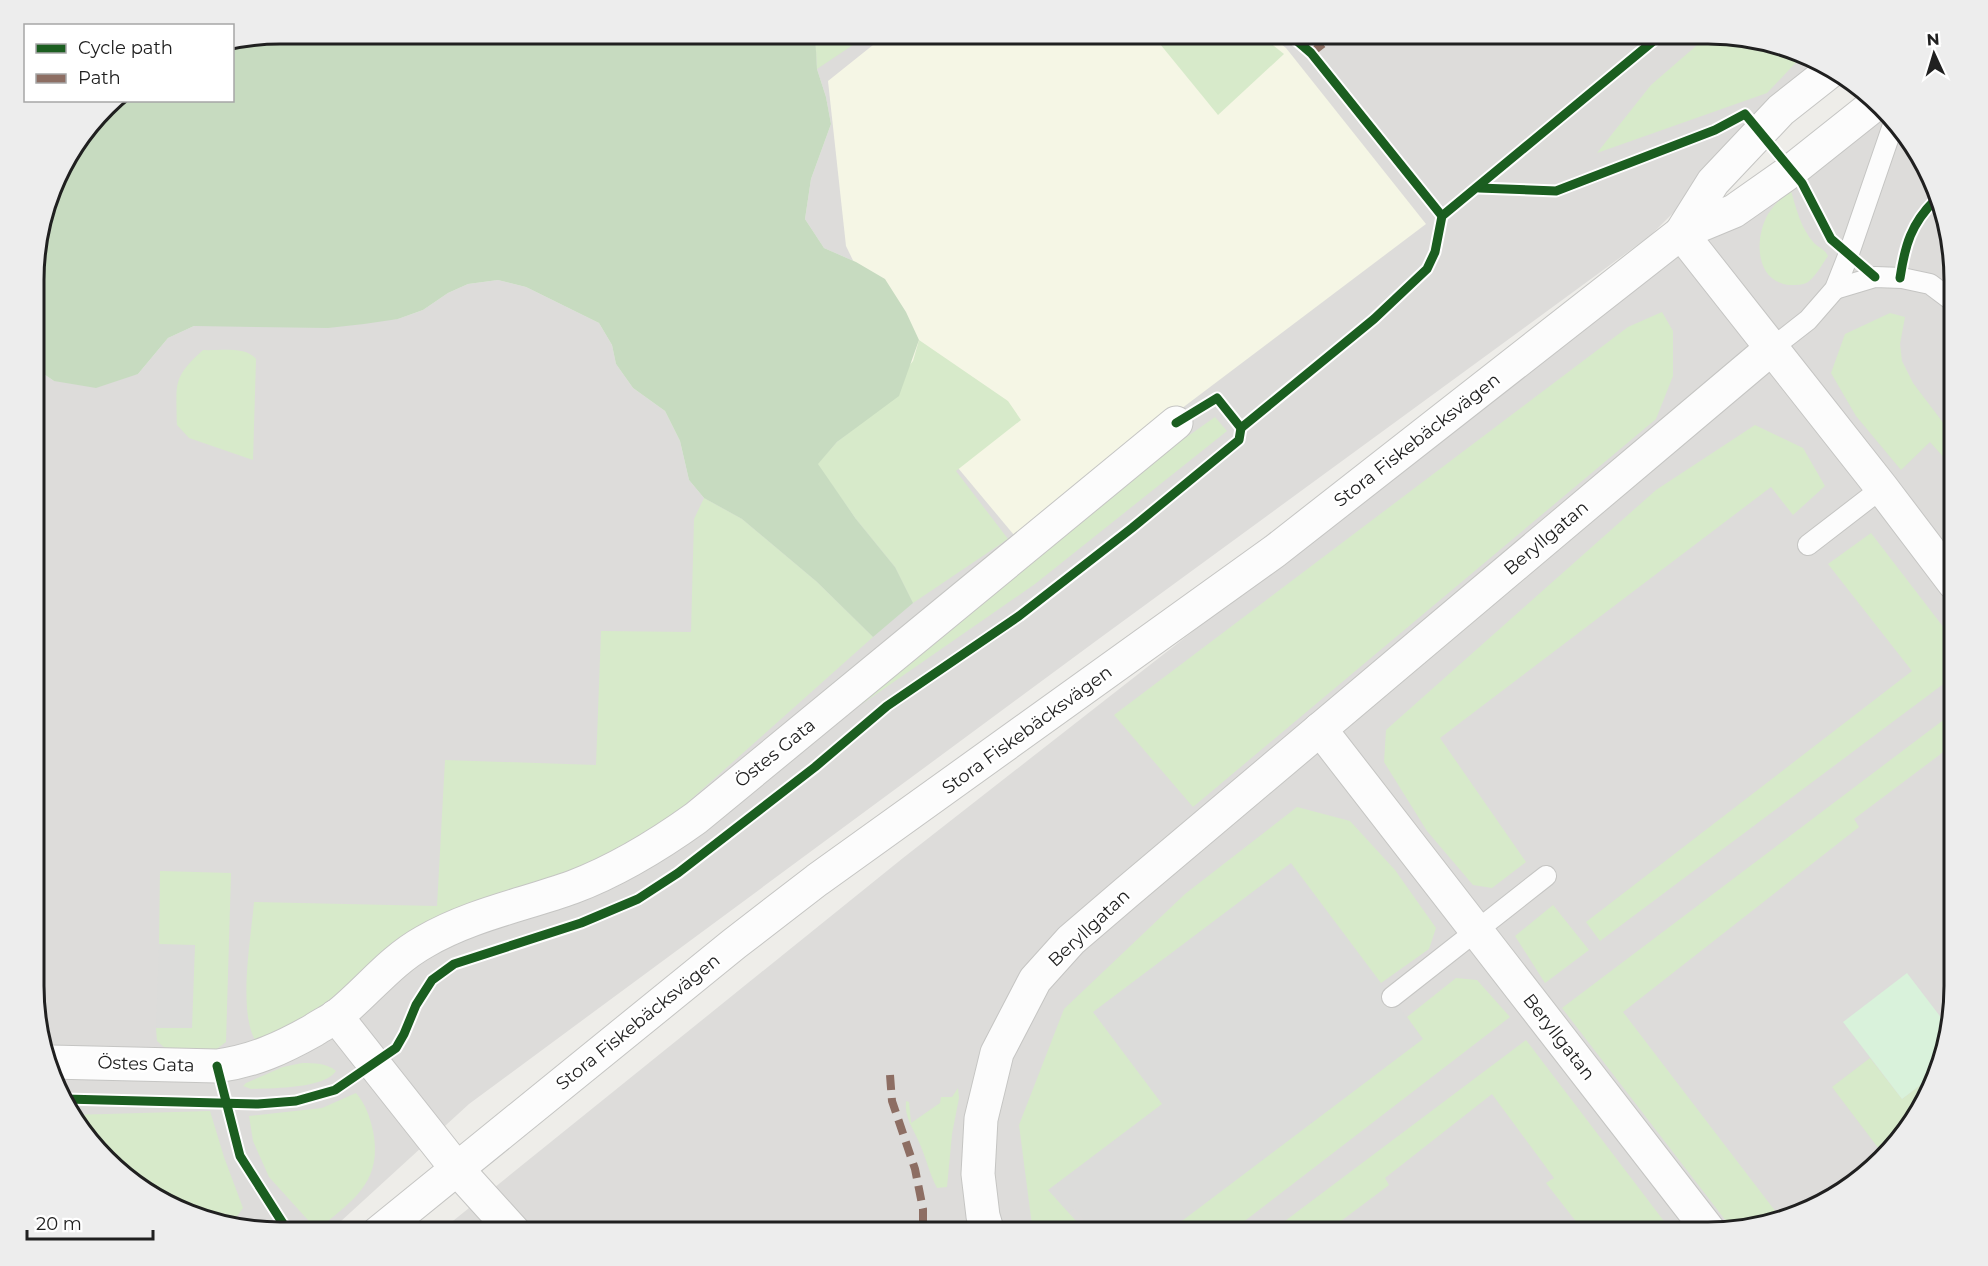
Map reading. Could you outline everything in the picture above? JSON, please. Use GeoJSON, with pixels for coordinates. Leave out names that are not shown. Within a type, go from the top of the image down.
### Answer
{"type":"FeatureCollection","features":[{"type":"Feature","properties":{"kind":"street","name":"Stora Fiskebäcksvägen"},"geometry":{"type":"LineString","coordinates":[[1681,233],[1713,182],[1781,110],[1826,75]]}},
{"type":"Feature","properties":{"kind":"street","name":"Stora Fiskebäcksvägen"},"geometry":{"type":"LineString","coordinates":[[392,1222],[734,944],[818,880],[1275,551],[1681,233],[1734,211],[1791,171],[1870,108]]}},
{"type":"Feature","properties":{"kind":"street"},"geometry":{"type":"LineString","coordinates":[[1681,233],[1944,563]]}},
{"type":"Feature","properties":{"kind":"street","name":"Beryllgatan"},"geometry":{"type":"LineString","coordinates":[[985,1222],[978,1174],[981,1119],[997,1053],[1035,980],[1071,940],[1772,348]]}},
{"type":"Feature","properties":{"kind":"street","name":"Östes Gata"},"geometry":{"type":"LineString","coordinates":[[56,1062],[217,1066],[237,1064],[280,1049],[336,1016],[381,973],[422,943],[455,925],[573,886],[620,866],[658,845],[696,818],[1176,423]]}},
{"type":"Feature","properties":{"kind":"street","name":"Beryllgatan"},"geometry":{"type":"LineString","coordinates":[[1320,729],[1702,1222]]}},
{"type":"Feature","properties":{"kind":"street"},"geometry":{"type":"LineString","coordinates":[[336,1016],[457,1169],[505,1222]]}},
{"type":"Feature","properties":{"kind":"lane"},"geometry":{"type":"LineString","coordinates":[[1772,348],[1808,320],[1835,289],[1891,130]]}},
{"type":"Feature","properties":{"kind":"lane"},"geometry":{"type":"LineString","coordinates":[[1835,289],[1875,277],[1902,278],[1930,284],[1944,294]]}},
{"type":"Feature","properties":{"kind":"lane"},"geometry":{"type":"LineString","coordinates":[[1808,545],[1882,488]]}},
{"type":"Feature","properties":{"kind":"lane"},"geometry":{"type":"LineString","coordinates":[[1392,997],[1546,876]]}},
{"type":"Feature","properties":{"kind":"shaded area"},"geometry":{"type":"Polygon","coordinates":[[[816,44],[1724,44],[1770,52],[1799,61],[1816,70],[1651,235],[469,1104],[340,1222],[264,1222],[233,1218],[189,1205],[161,1191],[124,1164],[83,1118],[61,1077],[48,1033],[44,1002],[44,374],[54,381],[138,374],[168,338],[194,326],[398,319],[423,310],[448,293],[468,284],[498,280],[526,287],[599,323],[612,345],[616,364],[633,388],[665,411],[680,441],[689,480],[704,498],[742,519],[817,582],[873,637],[895,567],[856,519],[856,262],[824,248],[805,219],[811,179],[831,124],[826,97],[817,69],[816,44]]]}},
{"type":"Feature","properties":{"kind":"shaded area"},"geometry":{"type":"Polygon","coordinates":[[[874,44],[1281,44],[1426,224],[1014,535],[948,456],[846,246],[828,81],[874,44]]]}},
{"type":"Feature","properties":{"kind":"shaded area"},"geometry":{"type":"Polygon","coordinates":[[[1877,115],[1896,136],[1913,161],[1927,189],[1940,233],[1944,264],[1944,1002],[1940,1033],[1932,1062],[1913,1105],[1886,1142],[1852,1174],[1827,1191],[1799,1205],[1755,1218],[1724,1222],[452,1222],[903,858],[1659,267],[1877,115]]]}},
{"type":"Feature","properties":{"kind":"shaded area"},"geometry":{"type":"Polygon","coordinates":[[[1291,863],[1423,1039],[1181,1222],[1085,1222],[1075,1208],[1066,1214],[1048,1190],[1162,1104],[1093,1012],[1291,863]]]}},
{"type":"Feature","properties":{"kind":"shaded area"},"geometry":{"type":"Polygon","coordinates":[[[159,944],[195,945],[192,1029],[156,1028],[159,944]]]}},
{"type":"Feature","properties":{"kind":"green space"},"geometry":{"type":"Polygon","coordinates":[[[264,44],[816,44],[817,69],[826,97],[831,124],[811,179],[805,219],[824,248],[856,262],[885,279],[906,312],[919,340],[899,396],[837,442],[818,464],[856,519],[895,567],[913,603],[873,637],[817,582],[742,519],[704,498],[689,480],[680,441],[665,411],[633,388],[616,364],[612,345],[599,323],[526,287],[498,280],[468,284],[448,293],[423,310],[398,319],[364,324],[328,328],[194,326],[168,338],[138,374],[96,388],[54,381],[44,374],[44,264],[48,233],[56,204],[75,161],[92,136],[124,102],[234,102],[234,48],[264,44]]]}},
{"type":"Feature","properties":{"kind":"green space"},"geometry":{"type":"Polygon","coordinates":[[[816,44],[854,44],[817,69],[816,44]]]}},
{"type":"Feature","properties":{"kind":"green space"},"geometry":{"type":"Polygon","coordinates":[[[1160,44],[1272,44],[1284,54],[1218,115],[1160,44]]]}},
{"type":"Feature","properties":{"kind":"green space"},"geometry":{"type":"Polygon","coordinates":[[[1698,44],[1724,44],[1755,48],[1798,61],[1767,93],[1597,153],[1651,85],[1698,44]]]}},
{"type":"Feature","properties":{"kind":"green space"},"geometry":{"type":"Polygon","coordinates":[[[1791,191],[1806,231],[1814,243],[1828,256],[1811,279],[1797,285],[1778,282],[1770,276],[1764,268],[1760,247],[1763,224],[1768,214],[1778,201],[1791,191]]]}},
{"type":"Feature","properties":{"kind":"green space"},"geometry":{"type":"Polygon","coordinates":[[[1662,312],[1673,331],[1673,376],[1656,419],[1193,807],[1114,715],[1628,327],[1662,312]]]}},
{"type":"Feature","properties":{"kind":"green space"},"geometry":{"type":"Polygon","coordinates":[[[1890,313],[1905,317],[1900,344],[1902,361],[1913,383],[1944,424],[1944,458],[1930,442],[1901,470],[1856,416],[1831,373],[1845,334],[1890,313]]]}},
{"type":"Feature","properties":{"kind":"green space"},"geometry":{"type":"Polygon","coordinates":[[[919,340],[1008,401],[1021,420],[956,471],[1008,539],[913,603],[895,567],[856,519],[817,464],[837,442],[864,421],[913,361],[919,340]]]}},
{"type":"Feature","properties":{"kind":"green space"},"geometry":{"type":"Polygon","coordinates":[[[203,350],[246,352],[256,359],[253,460],[189,438],[177,425],[178,383],[185,368],[203,350]]]}},
{"type":"Feature","properties":{"kind":"green space"},"geometry":{"type":"Polygon","coordinates":[[[1215,417],[1227,431],[1035,584],[849,713],[900,668],[914,661],[1164,453],[1215,417]]]}},
{"type":"Feature","properties":{"kind":"green space"},"geometry":{"type":"Polygon","coordinates":[[[1755,425],[1803,448],[1825,486],[1793,515],[1771,487],[1440,738],[1526,862],[1492,888],[1473,885],[1427,831],[1384,762],[1386,730],[1656,490],[1755,425]]]}},
{"type":"Feature","properties":{"kind":"green space"},"geometry":{"type":"Polygon","coordinates":[[[704,498],[742,519],[817,582],[873,637],[660,827],[316,1016],[275,1042],[255,1040],[250,1027],[246,993],[254,902],[437,906],[445,760],[596,765],[601,631],[691,632],[694,519],[704,498]]]}},
{"type":"Feature","properties":{"kind":"green space"},"geometry":{"type":"Polygon","coordinates":[[[1871,533],[1944,628],[1944,683],[1600,941],[1586,922],[1912,671],[1828,564],[1871,533]]]}},
{"type":"Feature","properties":{"kind":"green space"},"geometry":{"type":"Polygon","coordinates":[[[1944,720],[1944,752],[1854,819],[1859,827],[1623,1012],[1776,1212],[1727,1222],[1562,1008],[1944,720]]]}},
{"type":"Feature","properties":{"kind":"green space"},"geometry":{"type":"Polygon","coordinates":[[[1297,807],[1350,821],[1395,870],[1436,928],[1429,949],[1381,983],[1291,863],[1093,1012],[1162,1104],[1048,1190],[1077,1222],[1032,1222],[1019,1125],[1064,1009],[1185,894],[1297,807]]]}},
{"type":"Feature","properties":{"kind":"green space"},"geometry":{"type":"Polygon","coordinates":[[[160,871],[231,873],[226,1042],[214,1051],[166,1049],[157,1041],[156,1028],[192,1028],[195,945],[159,944],[160,871]]]}},
{"type":"Feature","properties":{"kind":"green space"},"geometry":{"type":"Polygon","coordinates":[[[1553,905],[1589,950],[1545,983],[1515,936],[1553,905]]]}},
{"type":"Feature","properties":{"kind":"green space"},"geometry":{"type":"Polygon","coordinates":[[[1907,973],[1942,1019],[1936,1048],[1925,1082],[1902,1099],[1843,1022],[1907,973]]]}},
{"type":"Feature","properties":{"kind":"green space"},"geometry":{"type":"Polygon","coordinates":[[[1456,978],[1477,980],[1510,1017],[1243,1222],[1181,1222],[1423,1039],[1407,1017],[1456,978]]]}},
{"type":"Feature","properties":{"kind":"green space"},"geometry":{"type":"Polygon","coordinates":[[[1526,1040],[1665,1222],[1576,1222],[1546,1183],[1554,1178],[1492,1094],[1385,1178],[1389,1185],[1340,1222],[1284,1222],[1526,1040]]]}},
{"type":"Feature","properties":{"kind":"green space"},"geometry":{"type":"Polygon","coordinates":[[[1870,1058],[1902,1099],[1925,1082],[1905,1118],[1879,1149],[1832,1087],[1870,1058]]]}},
{"type":"Feature","properties":{"kind":"green space"},"geometry":{"type":"Polygon","coordinates":[[[316,1063],[336,1071],[330,1077],[309,1084],[284,1088],[251,1089],[243,1086],[283,1067],[316,1063]]]}},
{"type":"Feature","properties":{"kind":"green space"},"geometry":{"type":"Polygon","coordinates":[[[958,1088],[959,1098],[952,1134],[947,1187],[937,1188],[908,1117],[906,1101],[909,1102],[911,1123],[940,1103],[941,1097],[952,1097],[958,1088]]]}},
{"type":"Feature","properties":{"kind":"green space"},"geometry":{"type":"Polygon","coordinates":[[[356,1093],[365,1106],[372,1126],[374,1164],[362,1188],[342,1209],[327,1222],[310,1222],[269,1177],[253,1141],[249,1116],[322,1108],[356,1093]]]}},
{"type":"Feature","properties":{"kind":"green space"},"geometry":{"type":"Polygon","coordinates":[[[210,1111],[243,1208],[236,1218],[233,1218],[189,1205],[161,1191],[124,1164],[102,1142],[81,1115],[210,1111]]]}},
{"type":"Feature","properties":{"kind":"marked path"},"geometry":{"type":"LineString","coordinates":[[1311,53],[1323,44]]}},
{"type":"Feature","properties":{"kind":"marked path"},"geometry":{"type":"LineString","coordinates":[[890,1075],[892,1101],[915,1169],[923,1209],[923,1222]]}},
{"type":"Feature","properties":{"kind":"cycle path"},"geometry":{"type":"LineString","coordinates":[[1301,44],[1311,53],[1442,216]]}},
{"type":"Feature","properties":{"kind":"cycle path"},"geometry":{"type":"LineString","coordinates":[[1176,423],[1217,398],[1241,428],[1374,319],[1427,269],[1435,252],[1442,216],[1650,44]]}},
{"type":"Feature","properties":{"kind":"cycle path"},"geometry":{"type":"LineString","coordinates":[[1479,188],[1556,191],[1715,130],[1745,114],[1802,183],[1831,239],[1875,277]]}},
{"type":"Feature","properties":{"kind":"cycle path"},"geometry":{"type":"LineString","coordinates":[[1900,278],[1910,236],[1932,204]]}},
{"type":"Feature","properties":{"kind":"cycle path"},"geometry":{"type":"LineString","coordinates":[[72,1099],[258,1104],[296,1101],[335,1090],[396,1048],[416,1005],[432,980],[454,964],[581,923],[638,899],[678,873],[815,767],[887,706],[1019,616],[1132,528],[1239,440],[1241,428]]}},
{"type":"Feature","properties":{"kind":"cycle path"},"geometry":{"type":"LineString","coordinates":[[217,1066],[240,1156],[282,1222]]}}]}
